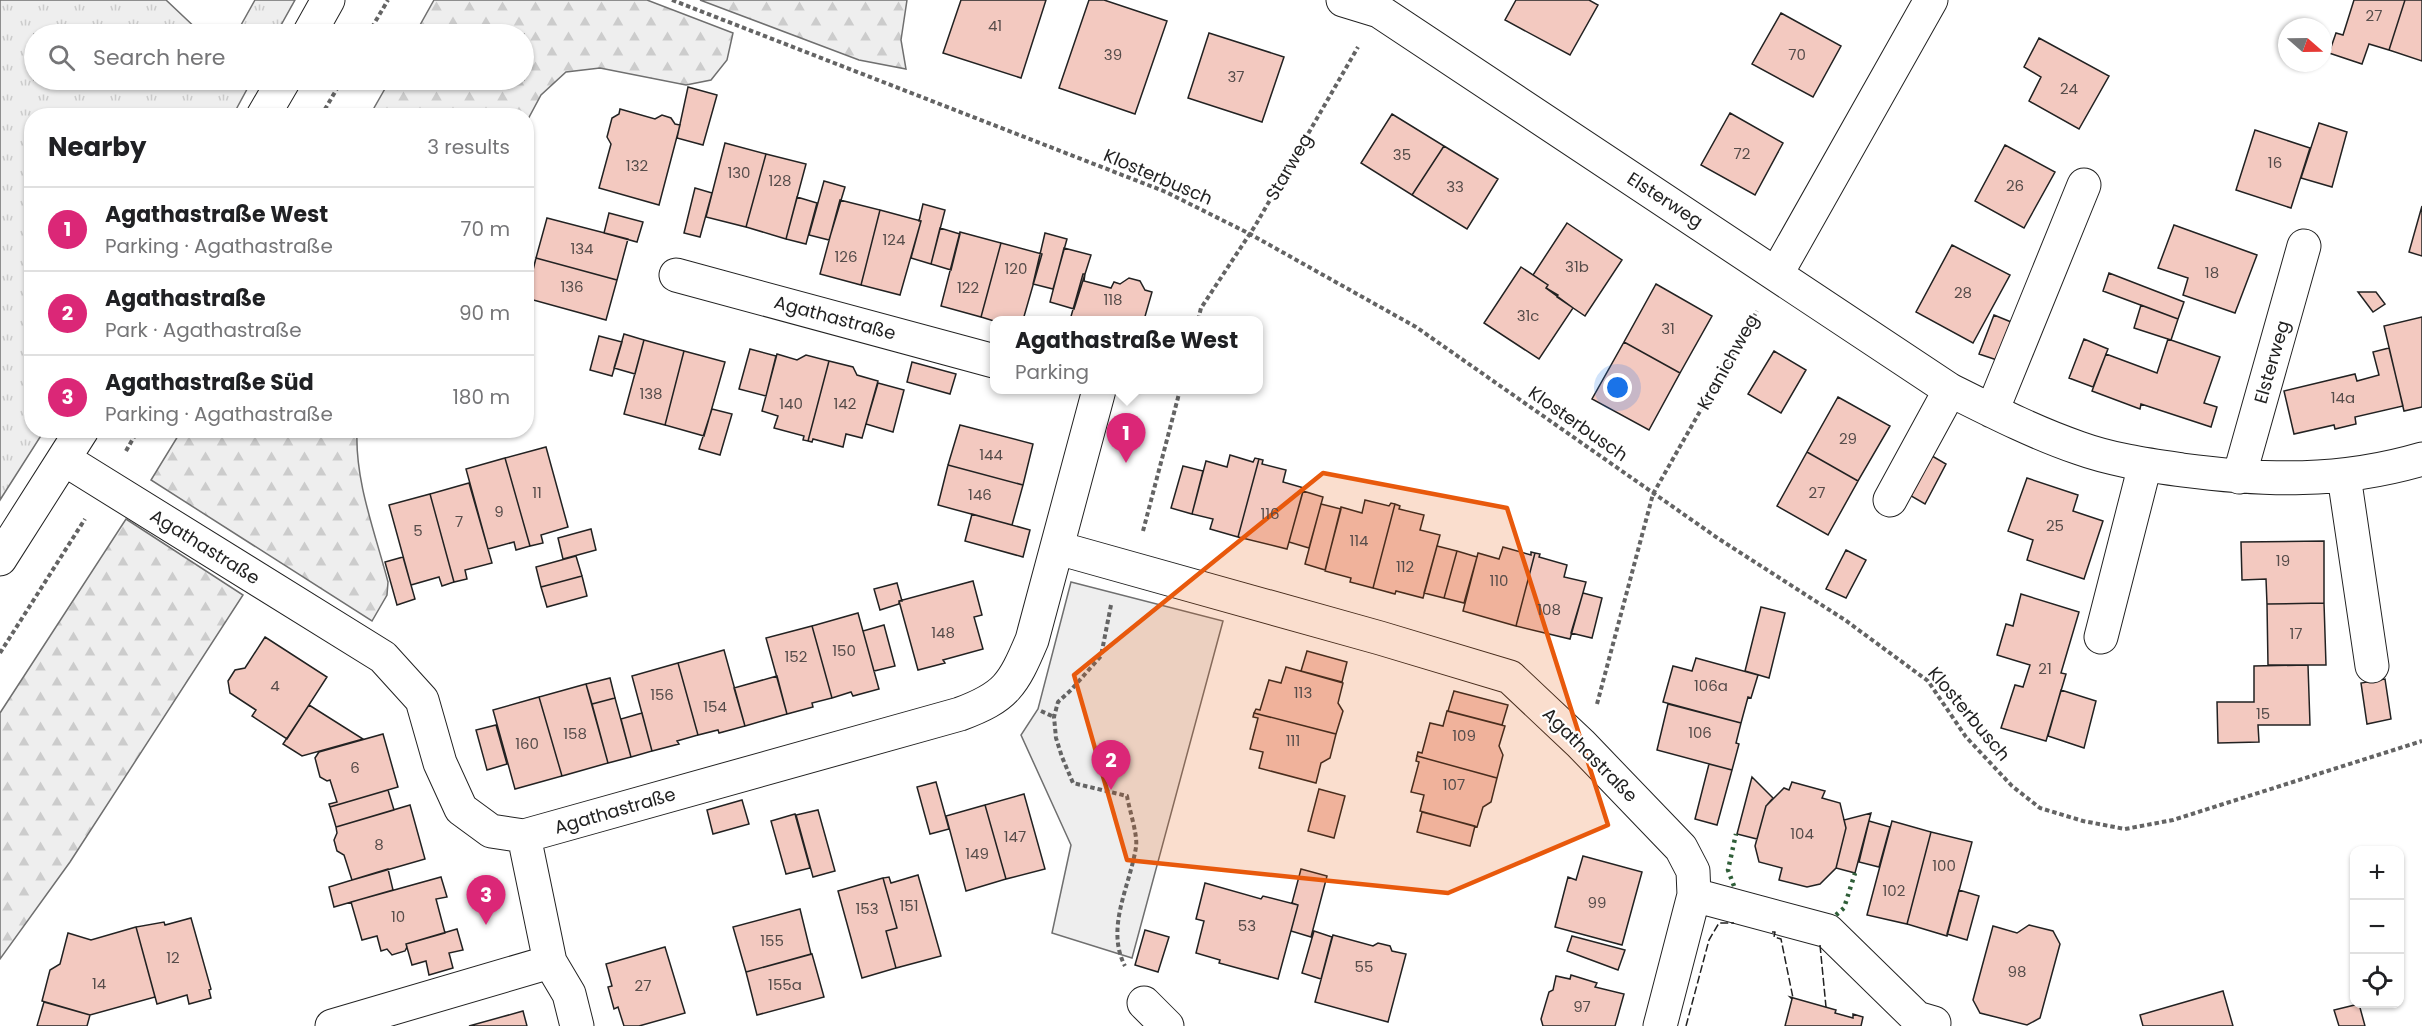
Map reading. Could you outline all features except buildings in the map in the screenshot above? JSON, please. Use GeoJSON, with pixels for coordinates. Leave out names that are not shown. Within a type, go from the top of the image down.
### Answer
{"type":"FeatureCollection","features":[{"type":"Feature","properties":{"kind":"street"},"geometry":{"type":"LineString","coordinates":[[315,24],[328,0]]}},
{"type":"Feature","properties":{"kind":"street"},"geometry":{"type":"LineString","coordinates":[[1343,0],[1383,6]]}},
{"type":"Feature","properties":{"kind":"street"},"geometry":{"type":"LineString","coordinates":[[1777,273],[1931,0]]}},
{"type":"Feature","properties":{"kind":"street","name":"Elsterweg"},"geometry":{"type":"LineString","coordinates":[[1383,6],[1950,390],[1992,411],[2080,449],[2145,465],[2239,477],[2289,479],[2344,476],[2422,459]]}},
{"type":"Feature","properties":{"kind":"street"},"geometry":{"type":"LineString","coordinates":[[268,108],[278,90]]}},
{"type":"Feature","properties":{"kind":"street"},"geometry":{"type":"LineString","coordinates":[[1992,411],[2084,185]]}},
{"type":"Feature","properties":{"kind":"street","name":"Elsterweg"},"geometry":{"type":"LineString","coordinates":[[2239,477],[2304,246]]}},
{"type":"Feature","properties":{"kind":"street","name":"Agathastraße"},"geometry":{"type":"LineString","coordinates":[[676,275],[990,361]]}},
{"type":"Feature","properties":{"kind":"street"},"geometry":{"type":"LineString","coordinates":[[1890,500],[1950,390]]}},
{"type":"Feature","properties":{"kind":"street","name":"Agathastraße"},"geometry":{"type":"LineString","coordinates":[[64,459],[383,657],[422,700],[440,763],[461,809],[491,831],[524,837],[948,717],[986,704],[1007,688],[1032,640],[1097,394]]}},
{"type":"Feature","properties":{"kind":"street"},"geometry":{"type":"LineString","coordinates":[[0,559],[77,438]]}},
{"type":"Feature","properties":{"kind":"street"},"geometry":{"type":"LineString","coordinates":[[2101,637],[2145,465]]}},
{"type":"Feature","properties":{"kind":"street"},"geometry":{"type":"LineString","coordinates":[[2344,476],[2372,666]]}},
{"type":"Feature","properties":{"kind":"street","name":"Agathastraße"},"geometry":{"type":"LineString","coordinates":[[1058,548],[1380,638],[1510,677],[1584,747],[1681,848],[1693,871],[1694,895],[1660,1026]]}},
{"type":"Feature","properties":{"kind":"street"},"geometry":{"type":"LineString","coordinates":[[524,837],[550,962],[569,994],[577,1026]]}},
{"type":"Feature","properties":{"kind":"street"},"geometry":{"type":"LineString","coordinates":[[1694,895],[1828,932],[1917,1018],[1934,1023]]}},
{"type":"Feature","properties":{"kind":"street"},"geometry":{"type":"LineString","coordinates":[[332,1026],[550,962]]}},
{"type":"Feature","properties":{"kind":"street"},"geometry":{"type":"LineString","coordinates":[[1144,1003],[1167,1026]]}},
{"type":"Feature","properties":{"kind":"path"},"geometry":{"type":"LineString","coordinates":[[374,24],[388,0]]}},
{"type":"Feature","properties":{"kind":"path","name":"Klosterbusch"},"geometry":{"type":"LineString","coordinates":[[672,0],[1166,192],[1250,234],[1416,327],[1653,494],[1845,620],[1928,681],[1966,737],[2012,786],[2040,808],[2083,821],[2125,829],[2173,820],[2422,741]]}},
{"type":"Feature","properties":{"kind":"path","name":"Starweg"},"geometry":{"type":"LineString","coordinates":[[1199,316],[1201,308],[1250,234],[1383,6]]}},
{"type":"Feature","properties":{"kind":"path"},"geometry":{"type":"LineString","coordinates":[[326,108],[336,90]]}},
{"type":"Feature","properties":{"kind":"path","name":"Kranichweg"},"geometry":{"type":"LineString","coordinates":[[1584,747],[1653,494],[1777,273]]}},
{"type":"Feature","properties":{"kind":"path"},"geometry":{"type":"LineString","coordinates":[[1144,1003],[1119,954],[1119,912],[1137,844],[1127,796],[1073,783],[1062,757],[1054,717],[1058,702],[1101,656],[1113,593],[1133,568],[1179,394]]}},
{"type":"Feature","properties":{"kind":"path"},"geometry":{"type":"LineString","coordinates":[[0,652],[133,438]]}},
{"type":"Feature","properties":{"kind":"highlighted area"},"geometry":{"type":"Polygon","coordinates":[[[1323,473],[1507,508],[1608,825],[1448,893],[1127,860],[1074,675],[1323,473]]]}},
{"type":"Feature","properties":{"kind":"green space"},"geometry":{"type":"Polygon","coordinates":[[[0,0],[166,0],[191,24],[24,24],[24,90],[247,90],[237,108],[24,108],[24,438],[40,438],[0,500],[0,0]]]}},
{"type":"Feature","properties":{"kind":"green space"},"geometry":{"type":"Polygon","coordinates":[[[255,0],[295,0],[282,24],[242,24],[255,0]]]}},
{"type":"Feature","properties":{"kind":"green space"},"geometry":{"type":"Polygon","coordinates":[[[434,0],[647,0],[733,33],[727,60],[711,80],[686,85],[600,68],[566,72],[541,95],[534,108],[374,108],[384,90],[534,90],[534,24],[421,24],[434,0]]]}},
{"type":"Feature","properties":{"kind":"green space"},"geometry":{"type":"Polygon","coordinates":[[[700,0],[907,0],[901,40],[906,69],[859,60],[700,0]]]}},
{"type":"Feature","properties":{"kind":"green space"},"geometry":{"type":"Polygon","coordinates":[[[177,438],[357,438],[359,469],[388,582],[387,595],[372,621],[151,480],[177,438]]]}},
{"type":"Feature","properties":{"kind":"green space"},"geometry":{"type":"Polygon","coordinates":[[[126,519],[243,595],[70,862],[0,959],[0,713],[126,519]]]}},
{"type":"Feature","properties":{"kind":"green space"},"geometry":{"type":"Polygon","coordinates":[[[1071,582],[1223,621],[1132,958],[1052,933],[1071,845],[1021,735],[1038,709],[1071,582]]]}},
{"type":"Feature","properties":{"kind":"hedge"},"geometry":{"type":"LineString","coordinates":[[1734,886],[1728,870],[1736,834]]}},
{"type":"Feature","properties":{"kind":"hedge"},"geometry":{"type":"LineString","coordinates":[[1836,915],[1844,908],[1855,873]]}},
{"type":"Feature","properties":{"kind":"fence"},"geometry":{"type":"LineString","coordinates":[[1686,1026],[1709,940],[1719,923],[1734,923]]}},
{"type":"Feature","properties":{"kind":"fence"},"geometry":{"type":"LineString","coordinates":[[1772,932],[1775,932],[1774,937],[1781,939],[1793,998]]}},
{"type":"Feature","properties":{"kind":"fence"},"geometry":{"type":"LineString","coordinates":[[1820,945],[1826,1007]]}},
{"type":"Feature","properties":{"kind":"place","name":"Agathastraße West"},"geometry":{"type":"Point","coordinates":[1126,463]}},
{"type":"Feature","properties":{"kind":"place","name":"Agathastraße"},"geometry":{"type":"Point","coordinates":[1111,790]}},
{"type":"Feature","properties":{"kind":"place","name":"Agathastraße Süd"},"geometry":{"type":"Point","coordinates":[486,925]}}]}
